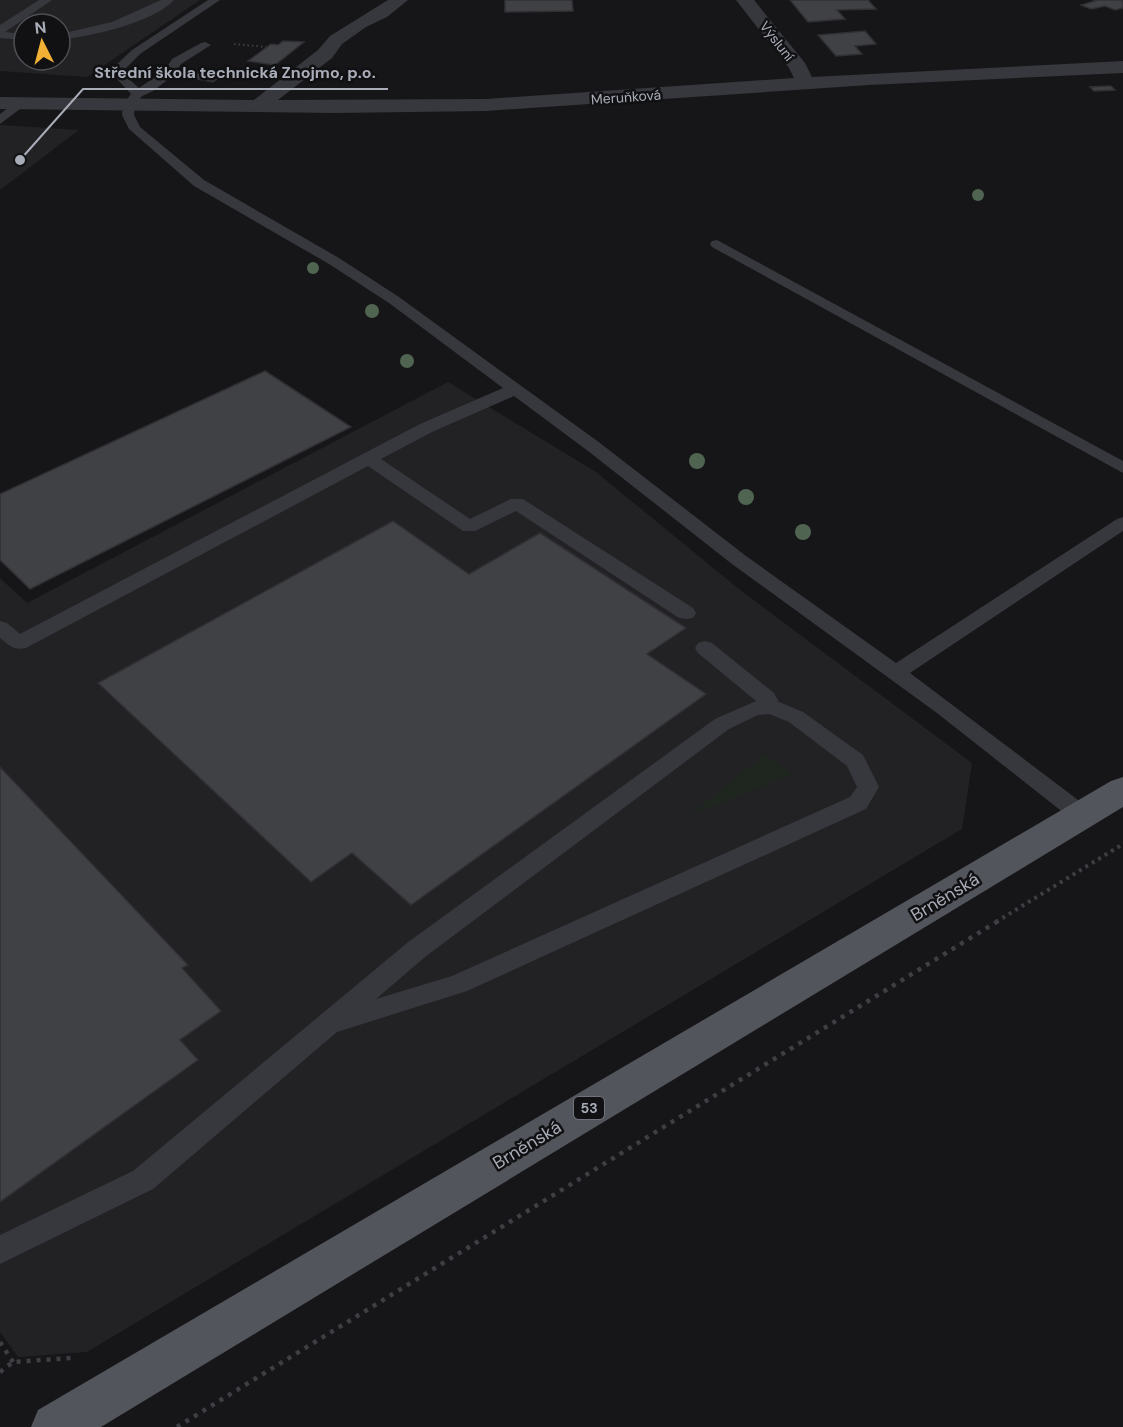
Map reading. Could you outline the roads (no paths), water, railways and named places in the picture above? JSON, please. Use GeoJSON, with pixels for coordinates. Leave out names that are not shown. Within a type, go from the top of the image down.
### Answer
{"type":"FeatureCollection","features":[{"type":"Feature","properties":{"kind":"main road","name":"Brněnská"},"geometry":{"type":"LineString","coordinates":[[55,1427],[1123,790]]}},
{"type":"Feature","properties":{"kind":"street"},"geometry":{"type":"LineString","coordinates":[[259,106],[325,54],[336,40],[399,0]]}},
{"type":"Feature","properties":{"kind":"street","name":"Výsluní"},"geometry":{"type":"LineString","coordinates":[[745,0],[798,67],[806,84]]}},
{"type":"Feature","properties":{"kind":"street","name":"Meruňková"},"geometry":{"type":"LineString","coordinates":[[10,103],[134,99],[259,106],[486,105],[806,84],[1123,67]]}},
{"type":"Feature","properties":{"kind":"lane"},"geometry":{"type":"LineString","coordinates":[[0,33],[47,0]]}},
{"type":"Feature","properties":{"kind":"lane"},"geometry":{"type":"LineString","coordinates":[[72,36],[88,34],[136,19],[169,0]]}},
{"type":"Feature","properties":{"kind":"lane"},"geometry":{"type":"LineString","coordinates":[[134,99],[120,72],[120,67],[136,52],[215,0]]}},
{"type":"Feature","properties":{"kind":"lane"},"geometry":{"type":"LineString","coordinates":[[205,45],[176,62],[170,72],[134,99],[128,115],[135,129],[199,183],[367,282],[515,389],[594,447],[739,560],[896,673],[1082,814]]}},
{"type":"Feature","properties":{"kind":"lane"},"geometry":{"type":"LineString","coordinates":[[0,120],[10,103]]}},
{"type":"Feature","properties":{"kind":"lane"},"geometry":{"type":"LineString","coordinates":[[717,244],[1123,468]]}},
{"type":"Feature","properties":{"kind":"lane"},"geometry":{"type":"LineString","coordinates":[[0,628],[19,643],[426,428],[515,389]]}},
{"type":"Feature","properties":{"kind":"lane"},"geometry":{"type":"LineString","coordinates":[[368,458],[469,527],[517,503],[686,613]]}},
{"type":"Feature","properties":{"kind":"lane"},"geometry":{"type":"LineString","coordinates":[[896,673],[1123,523]]}},
{"type":"Feature","properties":{"kind":"lane"},"geometry":{"type":"LineString","coordinates":[[705,648],[767,698],[771,707]]}},
{"type":"Feature","properties":{"kind":"lane"},"geometry":{"type":"LineString","coordinates":[[0,1250],[143,1180],[328,1024],[416,950],[722,724],[755,708],[771,707],[796,717],[855,761],[868,786],[858,803],[458,984],[328,1024]]}},
{"type":"Feature","properties":{"kind":"place","name":"Střední škola technická Znojmo, p.o."},"geometry":{"type":"Point","coordinates":[20,160]}}]}
